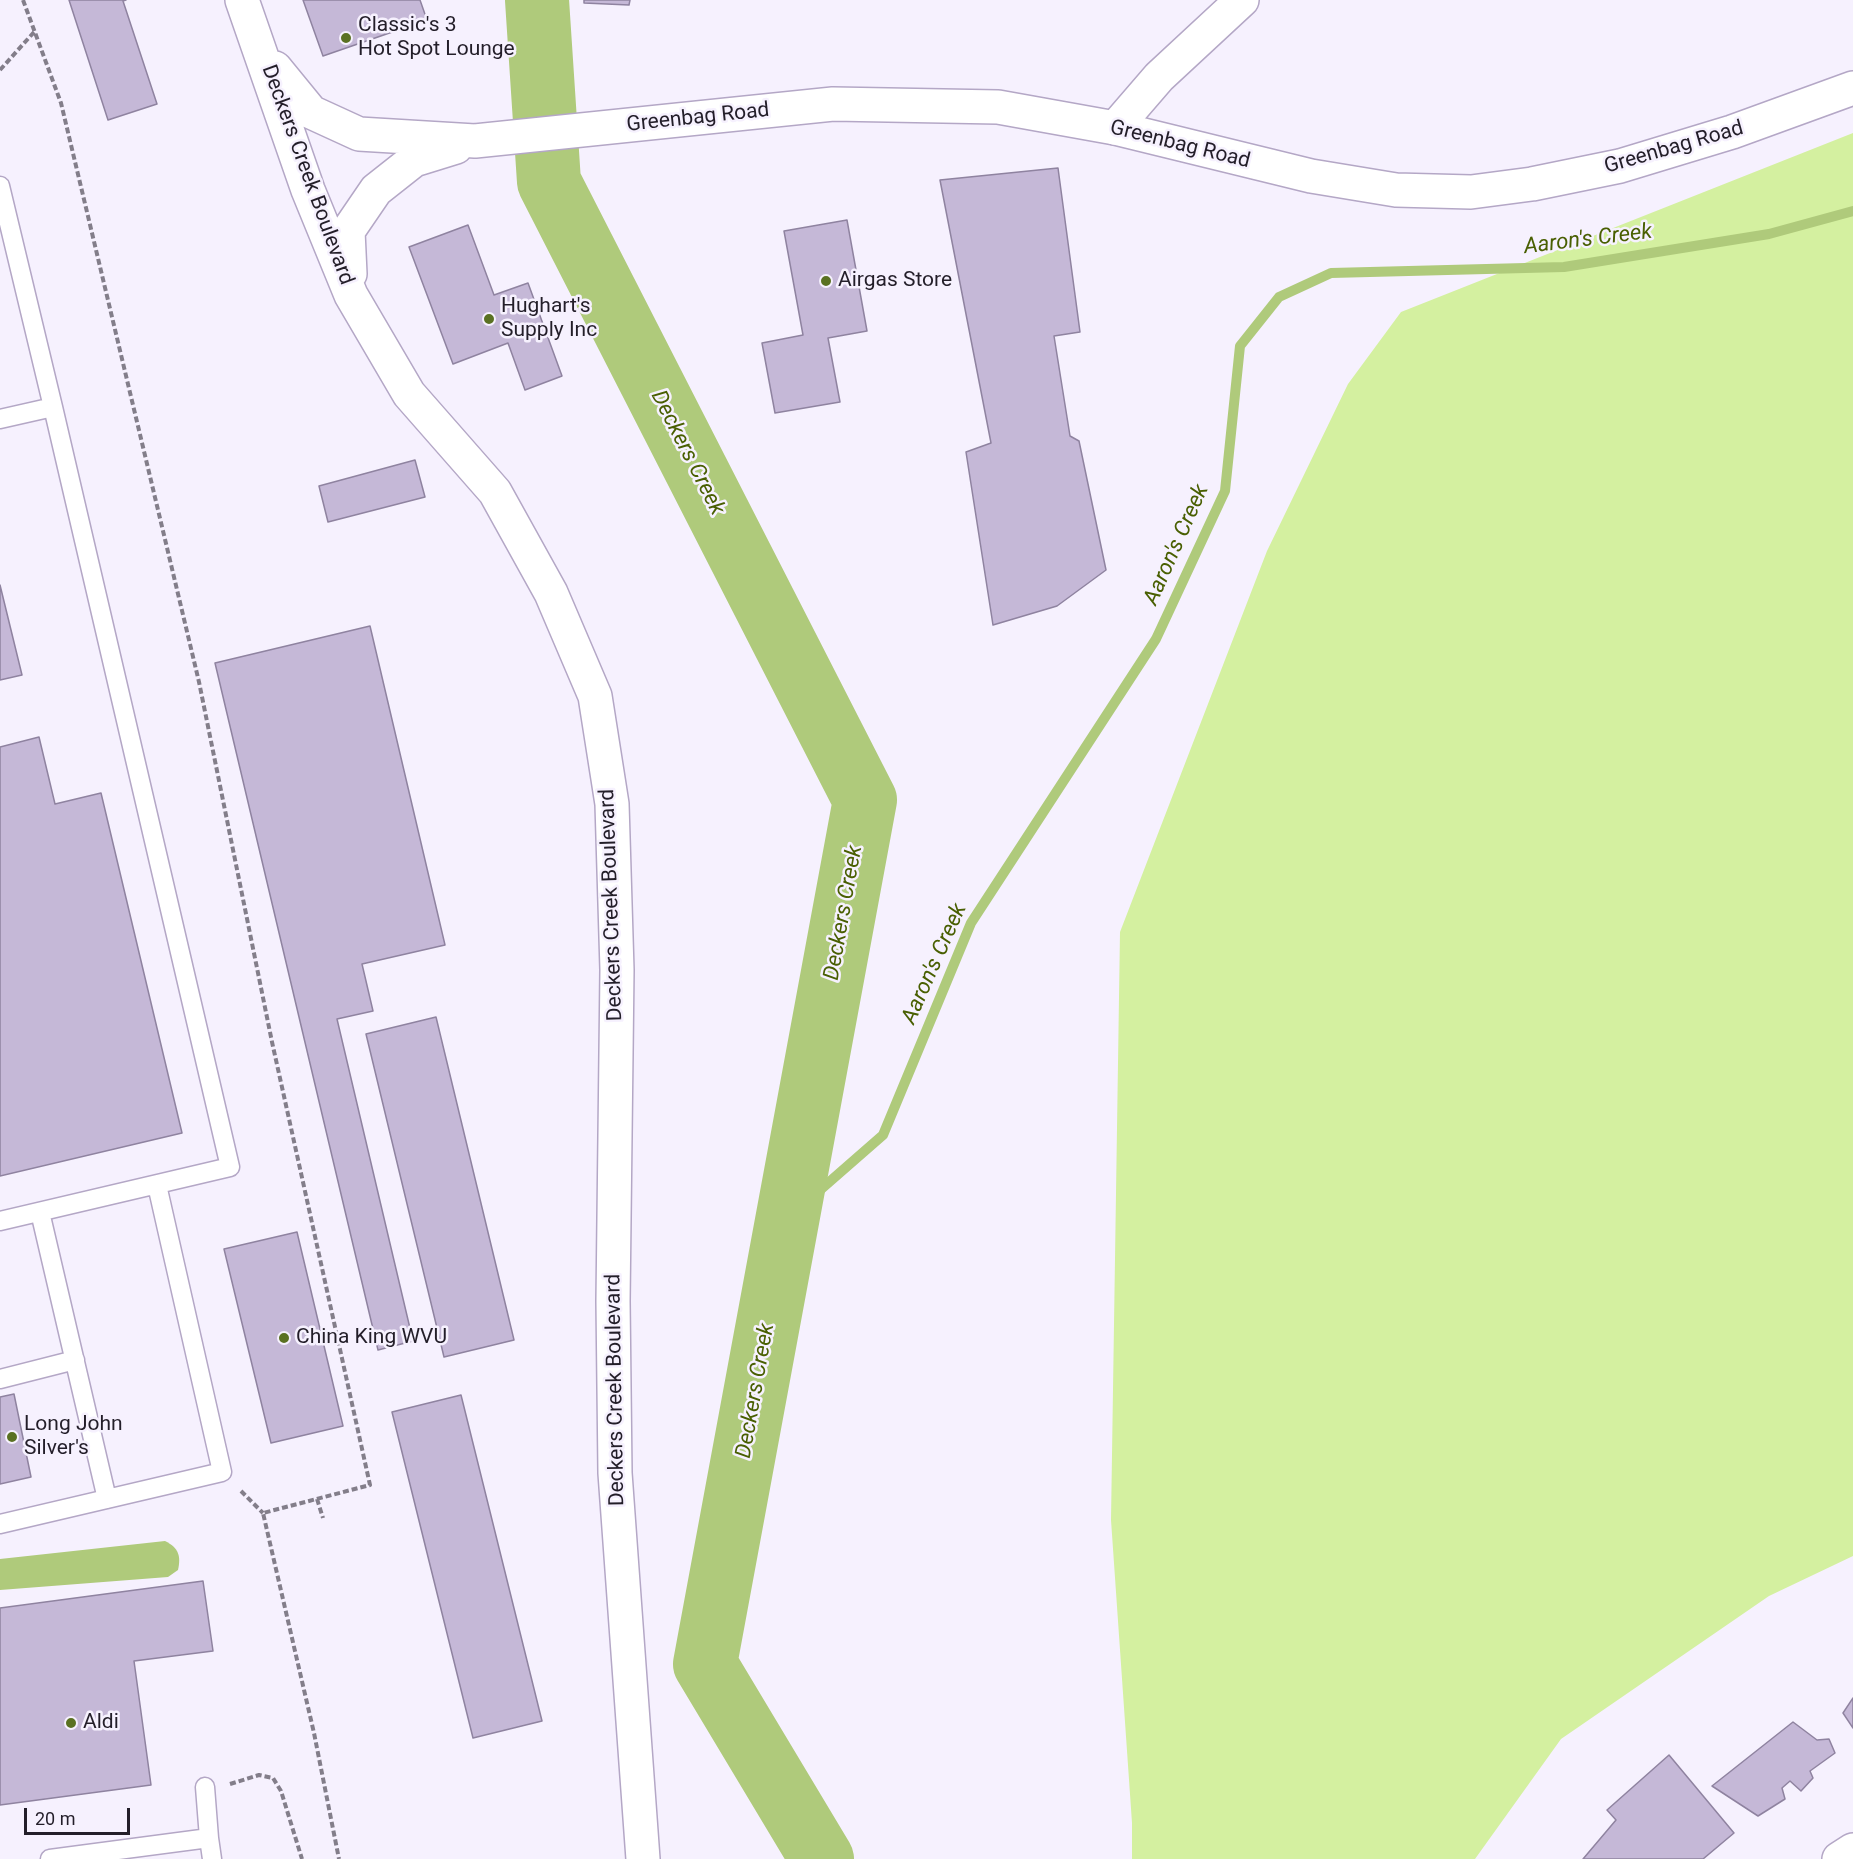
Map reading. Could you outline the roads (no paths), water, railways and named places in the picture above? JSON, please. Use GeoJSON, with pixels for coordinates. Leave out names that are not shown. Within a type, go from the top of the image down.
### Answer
{"type":"FeatureCollection","features":[{"type":"Feature","properties":{"kind":"street"},"geometry":{"type":"LineString","coordinates":[[242,0],[257,39]]}},
{"type":"Feature","properties":{"kind":"street"},"geometry":{"type":"LineString","coordinates":[[1115,128],[1159,76],[1242,0]]}},
{"type":"Feature","properties":{"kind":"street","name":"Greenbag Road"},"geometry":{"type":"LineString","coordinates":[[257,39],[280,76],[311,112],[359,134],[483,140],[833,104],[998,107],[1115,128],[1311,176],[1396,190],[1471,192],[1532,184],[1620,166],[1732,132],[1853,88]]}},
{"type":"Feature","properties":{"kind":"street","name":"Deckers Creek Boulevard"},"geometry":{"type":"LineString","coordinates":[[257,39],[308,190],[351,295],[409,393],[495,492],[551,593],[595,696],[612,804],[616,970],[613,1301],[615,1473],[643,1859]]}},
{"type":"Feature","properties":{"kind":"street"},"geometry":{"type":"LineString","coordinates":[[351,295],[348,231],[376,189],[414,160],[483,140]]}},
{"type":"Feature","properties":{"kind":"street"},"geometry":{"type":"LineString","coordinates":[[1839,1859],[1853,1850]]}},
{"type":"Feature","properties":{"kind":"lane"},"geometry":{"type":"LineString","coordinates":[[0,186],[230,1167],[0,1221]]}},
{"type":"Feature","properties":{"kind":"lane"},"geometry":{"type":"LineString","coordinates":[[0,419],[53,407]]}},
{"type":"Feature","properties":{"kind":"lane"},"geometry":{"type":"LineString","coordinates":[[0,1524],[222,1473],[157,1185]]}},
{"type":"Feature","properties":{"kind":"lane"},"geometry":{"type":"LineString","coordinates":[[40,1212],[107,1499]]}},
{"type":"Feature","properties":{"kind":"lane"},"geometry":{"type":"LineString","coordinates":[[0,1379],[75,1360]]}},
{"type":"Feature","properties":{"kind":"lane"},"geometry":{"type":"LineString","coordinates":[[205,1787],[208,1838],[212,1859]]}},
{"type":"Feature","properties":{"kind":"lane"},"geometry":{"type":"LineString","coordinates":[[50,1859],[208,1838]]}},
{"type":"Feature","properties":{"kind":"waterway","name":"Deckers Creek"},"geometry":{"type":"LineString","coordinates":[[537,0],[549,182],[865,800],[705,1664],[822,1859]]}},
{"type":"Feature","properties":{"kind":"waterway","name":"Aaron's Creek"},"geometry":{"type":"LineString","coordinates":[[788,1218],[883,1135],[971,923],[1156,639],[1225,491],[1240,346],[1279,297],[1331,273],[1564,267],[1769,234],[1853,211]]}},
{"type":"Feature","properties":{"kind":"place","name":"Classic's 3 Hot Spot Lounge"},"geometry":{"type":"Point","coordinates":[346,38]}},
{"type":"Feature","properties":{"kind":"place","name":"Airgas Store"},"geometry":{"type":"Point","coordinates":[826,281]}},
{"type":"Feature","properties":{"kind":"place","name":"Hughart's Supply Inc"},"geometry":{"type":"Point","coordinates":[489,319]}},
{"type":"Feature","properties":{"kind":"place","name":"China King WVU"},"geometry":{"type":"Point","coordinates":[284,1338]}},
{"type":"Feature","properties":{"kind":"place","name":"Long John Silver's"},"geometry":{"type":"Point","coordinates":[12,1437]}},
{"type":"Feature","properties":{"kind":"place","name":"Aldi"},"geometry":{"type":"Point","coordinates":[71,1723]}}]}
